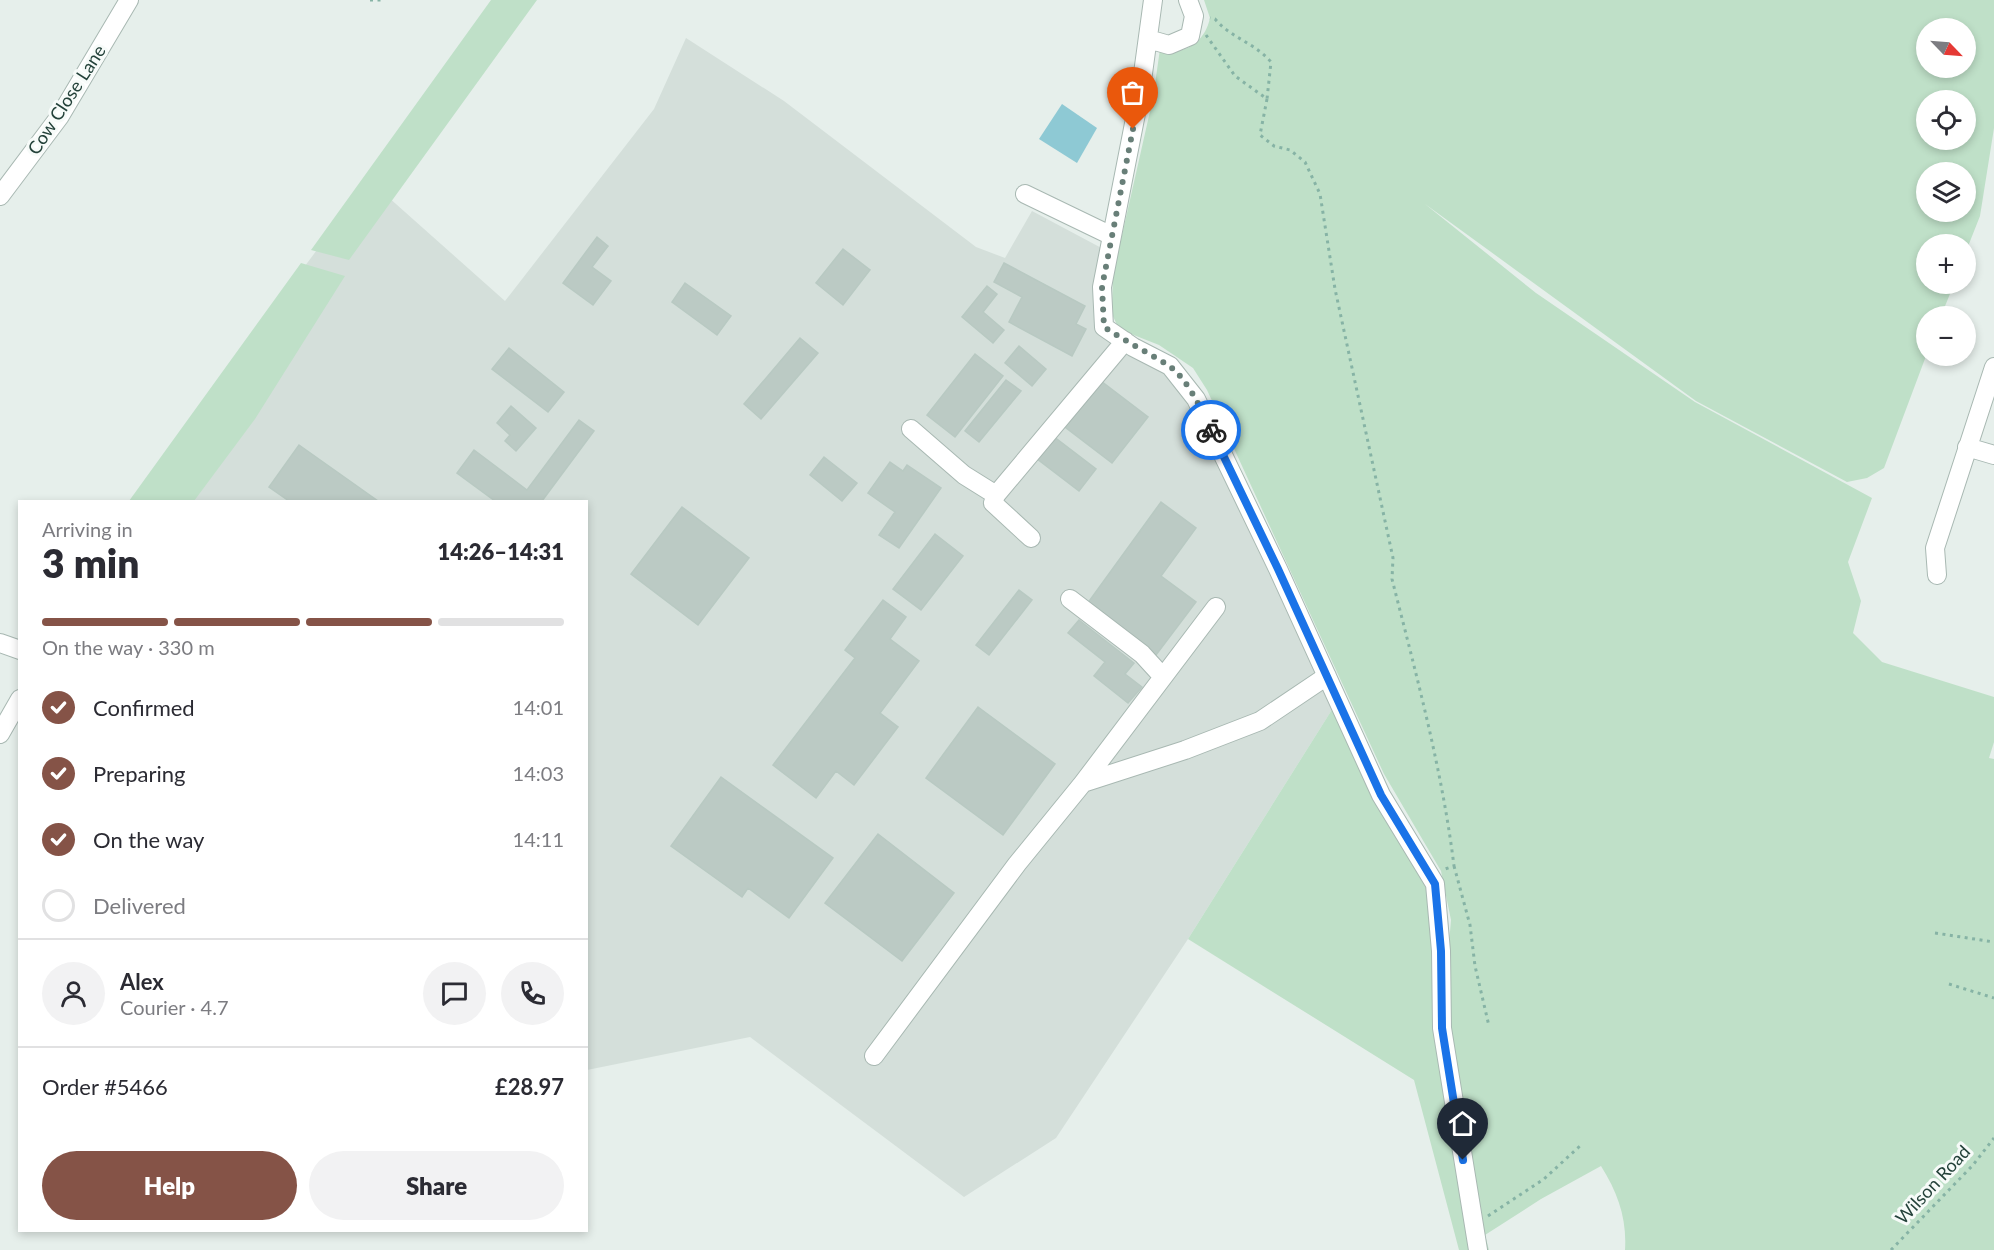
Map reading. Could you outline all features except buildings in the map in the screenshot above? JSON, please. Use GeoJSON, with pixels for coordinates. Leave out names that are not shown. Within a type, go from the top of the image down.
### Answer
{"type":"FeatureCollection","features":[{"type":"Feature","properties":{"kind":"street","name":"Cow Close Lane"},"geometry":{"type":"LineString","coordinates":[[0,196],[60,116],[129,0]]}},
{"type":"Feature","properties":{"kind":"street"},"geometry":{"type":"LineString","coordinates":[[1153,0],[1141,88],[1102,287],[1104,327],[1170,366],[1196,399],[1381,795],[1435,884],[1441,951],[1442,1028],[1478,1250]]}},
{"type":"Feature","properties":{"kind":"street"},"geometry":{"type":"LineString","coordinates":[[1148,39],[1169,45],[1190,36],[1191,14]]}},
{"type":"Feature","properties":{"kind":"street"},"geometry":{"type":"LineString","coordinates":[[1025,194],[1112,236]]}},
{"type":"Feature","properties":{"kind":"street"},"geometry":{"type":"LineString","coordinates":[[1031,538],[993,504],[996,495],[1125,341]]}},
{"type":"Feature","properties":{"kind":"street"},"geometry":{"type":"LineString","coordinates":[[1937,575],[1935,548],[1994,367]]}},
{"type":"Feature","properties":{"kind":"street"},"geometry":{"type":"LineString","coordinates":[[911,429],[964,475],[996,495]]}},
{"type":"Feature","properties":{"kind":"street"},"geometry":{"type":"LineString","coordinates":[[1967,447],[1994,455]]}},
{"type":"Feature","properties":{"kind":"street"},"geometry":{"type":"LineString","coordinates":[[1070,599],[1142,654],[1163,676]]}},
{"type":"Feature","properties":{"kind":"street"},"geometry":{"type":"LineString","coordinates":[[873,1056],[1017,864],[1083,783],[1216,607]]}},
{"type":"Feature","properties":{"kind":"street"},"geometry":{"type":"LineString","coordinates":[[0,643],[18,649]]}},
{"type":"Feature","properties":{"kind":"street"},"geometry":{"type":"LineString","coordinates":[[1083,783],[1185,750],[1260,721],[1327,676]]}},
{"type":"Feature","properties":{"kind":"street"},"geometry":{"type":"LineString","coordinates":[[0,734],[18,702]]}},
{"type":"Feature","properties":{"kind":"path"},"geometry":{"type":"LineString","coordinates":[[370,0],[382,0]]}},
{"type":"Feature","properties":{"kind":"path"},"geometry":{"type":"LineString","coordinates":[[1191,14],[1242,82],[1267,99]]}},
{"type":"Feature","properties":{"kind":"path"},"geometry":{"type":"LineString","coordinates":[[1191,14],[1215,19],[1227,33],[1263,52],[1271,62],[1260,135],[1274,146],[1290,150],[1305,162],[1320,194],[1335,290],[1393,558],[1392,579],[1432,738],[1448,819],[1454,866],[1470,925],[1475,966],[1489,1026]]}},
{"type":"Feature","properties":{"kind":"path"},"geometry":{"type":"LineString","coordinates":[[1429,875],[1454,866]]}},
{"type":"Feature","properties":{"kind":"path"},"geometry":{"type":"LineString","coordinates":[[1935,933],[1994,942]]}},
{"type":"Feature","properties":{"kind":"path"},"geometry":{"type":"LineString","coordinates":[[1949,984],[1994,998]]}},
{"type":"Feature","properties":{"kind":"path","name":"Wilson Road"},"geometry":{"type":"LineString","coordinates":[[1891,1250],[1973,1165],[1994,1138]]}},
{"type":"Feature","properties":{"kind":"path"},"geometry":{"type":"LineString","coordinates":[[1474,1225],[1544,1179],[1581,1145]]}},
{"type":"Feature","properties":{"kind":"shaded area"},"geometry":{"type":"Polygon","coordinates":[[[686,38],[784,101],[976,247],[1005,258],[1032,211],[1109,252],[1104,327],[1170,366],[1338,700],[1188,939],[1056,1138],[964,1197],[750,1037],[588,1070],[588,500],[131,500],[369,180],[505,301],[654,109],[686,38]]]}},
{"type":"Feature","properties":{"kind":"green space"},"geometry":{"type":"Polygon","coordinates":[[[491,0],[537,0],[349,260],[311,250],[491,0]]]}},
{"type":"Feature","properties":{"kind":"green space"},"geometry":{"type":"Polygon","coordinates":[[[1204,0],[1994,0],[1994,128],[1980,216],[1973,234],[1916,234],[1916,294],[1950,294],[1945,306],[1916,306],[1916,366],[1922,366],[1884,468],[1867,478],[1847,482],[1696,401],[1425,204],[1536,293],[1695,402],[1872,498],[1848,562],[1861,601],[1853,633],[1882,662],[1994,697],[1994,742],[1989,758],[1994,759],[1994,1250],[1625,1250],[1620,1206],[1601,1166],[1541,1199],[1485,1235],[1489,1250],[1459,1250],[1414,1080],[1188,939],[1338,700],[1435,884],[1443,1013],[1451,920],[1441,871],[1384,774],[1207,390],[1193,368],[1159,345],[1126,332],[1117,325],[1112,314],[1113,275],[1153,98],[1160,49],[1177,51],[1192,46],[1207,27],[1210,18],[1204,0]]]}},
{"type":"Feature","properties":{"kind":"green space"},"geometry":{"type":"Polygon","coordinates":[[[301,263],[345,276],[255,419],[195,500],[130,500],[301,263]]]}},
{"type":"Feature","properties":{"kind":"water"},"geometry":{"type":"Polygon","coordinates":[[[1062,104],[1097,128],[1077,163],[1039,139],[1062,104]]]}},
{"type":"Feature","properties":{"kind":"way so far"},"geometry":{"type":"LineString","coordinates":[[1133,129],[1102,287],[1104,327],[1133,347],[1170,366],[1196,399],[1211,430]]}},
{"type":"Feature","properties":{"kind":"route"},"geometry":{"type":"LineString","coordinates":[[1211,430],[1278,569],[1381,795],[1435,884],[1441,951],[1442,1028],[1463,1160]]}}]}
